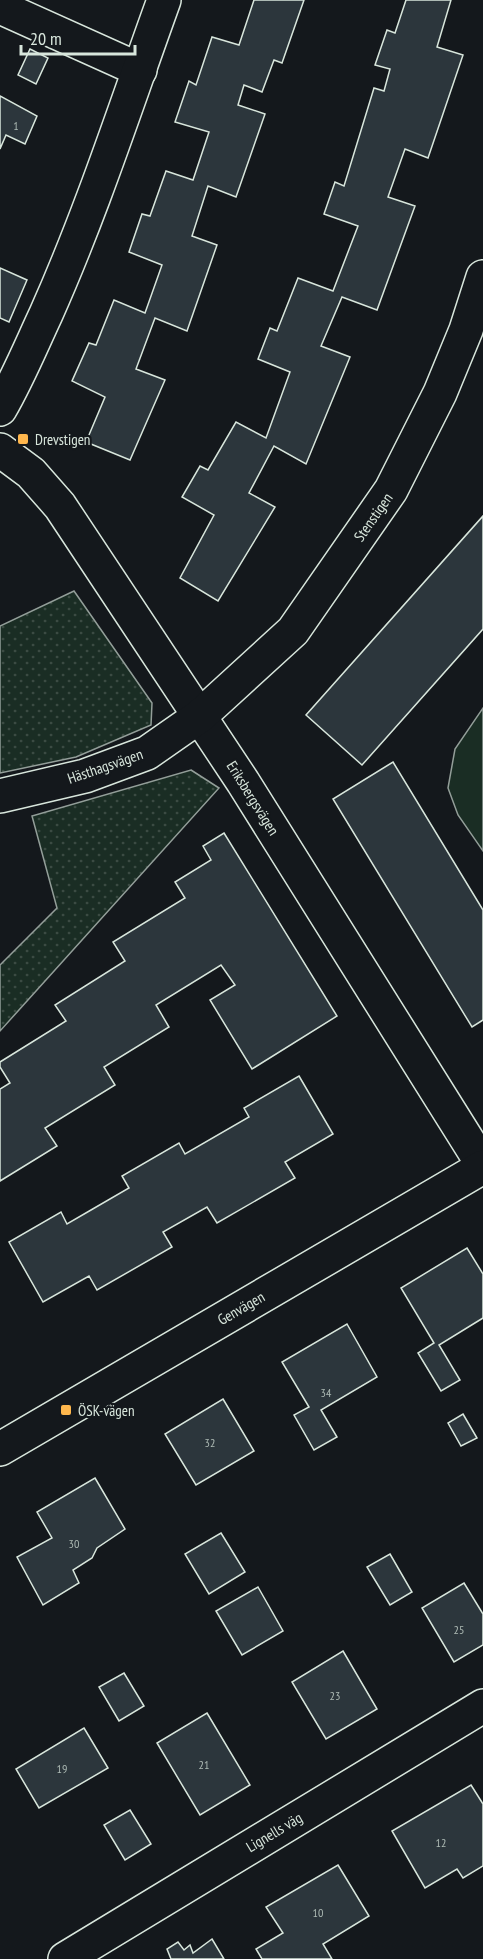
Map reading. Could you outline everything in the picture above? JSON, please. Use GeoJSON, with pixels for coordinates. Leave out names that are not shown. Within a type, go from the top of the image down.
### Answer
{"type":"FeatureCollection","features":[{"type":"Feature","properties":{"kind":"street"},"geometry":{"type":"LineString","coordinates":[[0,409],[13,387],[70,261],[164,0]]}},
{"type":"Feature","properties":{"kind":"street"},"geometry":{"type":"LineString","coordinates":[[0,7],[140,70]]}},
{"type":"Feature","properties":{"kind":"street","name":"Stenstigen"},"geometry":{"type":"LineString","coordinates":[[201,716],[293,631],[391,490],[440,393],[466,330],[483,277]]}},
{"type":"Feature","properties":{"kind":"street","name":"Eriksbergsvägen"},"geometry":{"type":"LineString","coordinates":[[0,450],[31,473],[60,506],[154,650],[201,716],[483,1166]]}},
{"type":"Feature","properties":{"kind":"street","name":"Hästhagsvägen"},"geometry":{"type":"LineString","coordinates":[[0,796],[85,776],[147,753],[201,716]]}},
{"type":"Feature","properties":{"kind":"street","name":"Genvägen"},"geometry":{"type":"LineString","coordinates":[[0,1449],[483,1166]]}},
{"type":"Feature","properties":{"kind":"street","name":"Lignells väg"},"geometry":{"type":"LineString","coordinates":[[65,1959],[483,1706]]}},
{"type":"Feature","properties":{"kind":"green space"},"geometry":{"type":"Polygon","coordinates":[[[74,591],[152,703],[151,725],[76,757],[0,773],[0,626],[74,591]]]}},
{"type":"Feature","properties":{"kind":"green space"},"geometry":{"type":"Polygon","coordinates":[[[483,708],[483,851],[458,815],[448,788],[455,749],[483,708]]]}},
{"type":"Feature","properties":{"kind":"green space"},"geometry":{"type":"Polygon","coordinates":[[[191,770],[219,788],[0,1031],[0,965],[57,908],[32,816],[191,770]]]}},
{"type":"Feature","properties":{"kind":"building"},"geometry":{"type":"Polygon","coordinates":[[[254,0],[304,0],[282,63],[274,60],[262,92],[244,85],[238,105],[265,114],[236,197],[208,186],[192,236],[217,245],[187,331],[155,318],[136,369],[165,380],[130,460],[86,442],[105,397],[72,381],[89,343],[96,345],[114,300],[145,313],[162,265],[129,252],[142,214],[150,216],[166,171],[193,180],[209,132],[175,122],[189,81],[196,85],[212,37],[239,45],[254,0]]]}},
{"type":"Feature","properties":{"kind":"building"},"geometry":{"type":"Polygon","coordinates":[[[406,0],[451,0],[437,47],[463,55],[428,158],[405,149],[388,197],[415,206],[377,310],[342,297],[321,346],[350,357],[306,464],[274,446],[249,493],[275,507],[218,601],[180,578],[214,515],[182,497],[200,466],[208,470],[236,422],[266,438],[290,372],[258,359],[270,328],[277,331],[298,278],[333,291],[358,226],[324,214],[335,182],[344,186],[374,88],[384,91],[390,69],[375,65],[387,30],[395,33],[406,0]]]}},
{"type":"Feature","properties":{"kind":"building"},"geometry":{"type":"Polygon","coordinates":[[[30,49],[48,58],[36,84],[18,75],[30,49]]]}},
{"type":"Feature","properties":{"kind":"building"},"geometry":{"type":"Polygon","coordinates":[[[0,96],[37,116],[25,144],[6,135],[0,149],[0,96]]]}},
{"type":"Feature","properties":{"kind":"building"},"geometry":{"type":"Polygon","coordinates":[[[0,268],[27,280],[9,322],[0,318],[0,268]]]}},
{"type":"Feature","properties":{"kind":"building"},"geometry":{"type":"Polygon","coordinates":[[[483,516],[483,629],[362,765],[306,715],[483,516]]]}},
{"type":"Feature","properties":{"kind":"building"},"geometry":{"type":"Polygon","coordinates":[[[393,762],[483,910],[483,1020],[472,1027],[333,799],[393,762]]]}},
{"type":"Feature","properties":{"kind":"building"},"geometry":{"type":"Polygon","coordinates":[[[224,833],[337,1016],[252,1069],[210,1000],[235,985],[221,965],[156,1005],[169,1027],[104,1067],[115,1085],[45,1128],[57,1146],[0,1181],[0,1089],[10,1083],[0,1067],[0,1062],[66,1021],[55,1005],[125,961],[113,942],[185,898],[175,882],[211,860],[203,846],[224,833]]]}},
{"type":"Feature","properties":{"kind":"building"},"geometry":{"type":"Polygon","coordinates":[[[299,1076],[333,1134],[285,1162],[295,1178],[217,1223],[207,1207],[163,1232],[172,1247],[97,1290],[89,1276],[43,1302],[9,1242],[61,1212],[67,1224],[129,1188],[122,1176],[179,1143],[185,1154],[249,1117],[244,1108],[299,1076]]]}},
{"type":"Feature","properties":{"kind":"building"},"geometry":{"type":"Polygon","coordinates":[[[467,1248],[483,1274],[483,1318],[439,1345],[460,1380],[441,1391],[418,1353],[434,1343],[401,1288],[467,1248]]]}},
{"type":"Feature","properties":{"kind":"building"},"geometry":{"type":"Polygon","coordinates":[[[347,1324],[377,1377],[321,1410],[337,1437],[314,1450],[294,1415],[309,1407],[282,1362],[347,1324]]]}},
{"type":"Feature","properties":{"kind":"building"},"geometry":{"type":"Polygon","coordinates":[[[223,1399],[254,1451],[196,1485],[165,1434],[223,1399]]]}},
{"type":"Feature","properties":{"kind":"building"},"geometry":{"type":"Polygon","coordinates":[[[463,1414],[477,1438],[461,1446],[448,1423],[463,1414]]]}},
{"type":"Feature","properties":{"kind":"building"},"geometry":{"type":"Polygon","coordinates":[[[95,1478],[125,1529],[97,1548],[92,1558],[73,1570],[79,1583],[43,1605],[17,1557],[52,1538],[37,1512],[95,1478]]]}},
{"type":"Feature","properties":{"kind":"building"},"geometry":{"type":"Polygon","coordinates":[[[221,1533],[245,1572],[209,1594],[185,1554],[221,1533]]]}},
{"type":"Feature","properties":{"kind":"building"},"geometry":{"type":"Polygon","coordinates":[[[390,1554],[412,1592],[390,1605],[367,1567],[390,1554]]]}},
{"type":"Feature","properties":{"kind":"building"},"geometry":{"type":"Polygon","coordinates":[[[464,1583],[483,1614],[483,1645],[454,1662],[422,1608],[464,1583]]]}},
{"type":"Feature","properties":{"kind":"building"},"geometry":{"type":"Polygon","coordinates":[[[258,1587],[283,1631],[242,1655],[216,1611],[258,1587]]]}},
{"type":"Feature","properties":{"kind":"building"},"geometry":{"type":"Polygon","coordinates":[[[343,1651],[377,1709],[326,1739],[292,1682],[343,1651]]]}},
{"type":"Feature","properties":{"kind":"building"},"geometry":{"type":"Polygon","coordinates":[[[124,1673],[144,1706],[119,1721],[99,1687],[124,1673]]]}},
{"type":"Feature","properties":{"kind":"building"},"geometry":{"type":"Polygon","coordinates":[[[207,1713],[250,1785],[200,1815],[157,1743],[207,1713]]]}},
{"type":"Feature","properties":{"kind":"building"},"geometry":{"type":"Polygon","coordinates":[[[84,1728],[108,1768],[39,1808],[16,1769],[84,1728]]]}},
{"type":"Feature","properties":{"kind":"building"},"geometry":{"type":"Polygon","coordinates":[[[471,1785],[483,1804],[483,1866],[463,1878],[457,1869],[425,1888],[392,1831],[471,1785]]]}},
{"type":"Feature","properties":{"kind":"building"},"geometry":{"type":"Polygon","coordinates":[[[130,1810],[151,1844],[125,1860],[104,1825],[130,1810]]]}},
{"type":"Feature","properties":{"kind":"building"},"geometry":{"type":"Polygon","coordinates":[[[338,1865],[369,1916],[323,1944],[332,1959],[262,1959],[256,1949],[283,1933],[266,1907],[338,1865]]]}},
{"type":"Feature","properties":{"kind":"building"},"geometry":{"type":"Polygon","coordinates":[[[212,1939],[224,1959],[171,1959],[167,1949],[178,1942],[184,1950],[190,1945],[193,1953],[212,1939]]]}},
{"type":"Feature","properties":{"kind":"place","name":"Drevstigen"},"geometry":{"type":"Point","coordinates":[23,439]}},
{"type":"Feature","properties":{"kind":"place","name":"ÖSK-vägen"},"geometry":{"type":"Point","coordinates":[66,1410]}}]}
